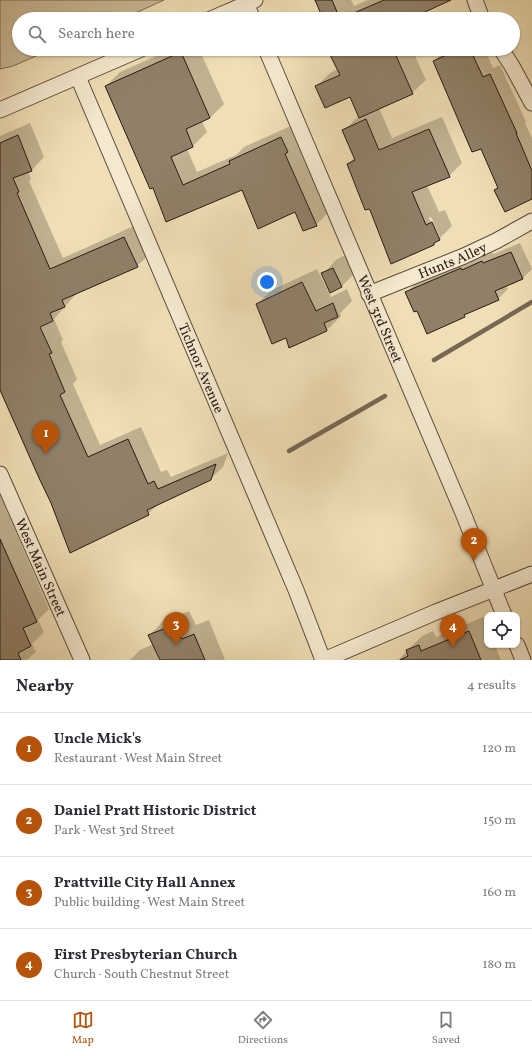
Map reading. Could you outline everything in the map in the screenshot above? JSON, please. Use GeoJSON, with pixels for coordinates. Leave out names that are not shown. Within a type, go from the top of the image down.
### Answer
{"type":"FeatureCollection","features":[{"type":"Feature","properties":{"kind":"street"},"geometry":{"type":"LineString","coordinates":[[475,0],[479,12]]}},
{"type":"Feature","properties":{"kind":"street"},"geometry":{"type":"LineString","coordinates":[[227,12],[251,2],[252,12]]}},
{"type":"Feature","properties":{"kind":"street"},"geometry":{"type":"LineString","coordinates":[[0,110],[124,56]]}},
{"type":"Feature","properties":{"kind":"street","name":"West 3rd Street"},"geometry":{"type":"LineString","coordinates":[[269,56],[463,513],[503,612]]}},
{"type":"Feature","properties":{"kind":"street"},"geometry":{"type":"LineString","coordinates":[[506,56],[532,104]]}},
{"type":"Feature","properties":{"kind":"street","name":"Tichnor Avenue"},"geometry":{"type":"LineString","coordinates":[[78,77],[293,583],[323,660]]}},
{"type":"Feature","properties":{"kind":"street","name":"Hunts Alley"},"geometry":{"type":"LineString","coordinates":[[369,294],[464,256],[496,241],[532,221]]}},
{"type":"Feature","properties":{"kind":"street","name":"West Main Street"},"geometry":{"type":"LineString","coordinates":[[0,474],[82,660]]}},
{"type":"Feature","properties":{"kind":"street"},"geometry":{"type":"LineString","coordinates":[[323,660],[436,612],[532,574]]}},
{"type":"Feature","properties":{"kind":"street"},"geometry":{"type":"LineString","coordinates":[[518,648],[523,660]]}},
{"type":"Feature","properties":{"kind":"shaded area"},"geometry":{"type":"Polygon","coordinates":[[[0,0],[164,0],[137,12],[12,12],[12,56],[36,56],[13,66],[0,69],[0,0]]]}},
{"type":"Feature","properties":{"kind":"building"},"geometry":{"type":"Polygon","coordinates":[[[315,0],[332,0],[337,12],[320,12],[315,0]]]}},
{"type":"Feature","properties":{"kind":"building"},"geometry":{"type":"Polygon","coordinates":[[[384,0],[451,0],[425,12],[356,12],[384,0]]]}},
{"type":"Feature","properties":{"kind":"building"},"geometry":{"type":"Polygon","coordinates":[[[172,56],[183,56],[210,118],[186,129],[193,147],[171,157],[183,185],[230,164],[229,161],[281,137],[288,152],[285,154],[317,226],[303,231],[295,212],[258,229],[242,190],[166,222],[153,188],[150,189],[105,86],[172,56]]]}},
{"type":"Feature","properties":{"kind":"building"},"geometry":{"type":"Polygon","coordinates":[[[330,56],[396,56],[413,94],[359,118],[350,97],[325,108],[315,86],[340,75],[330,56]]]}},
{"type":"Feature","properties":{"kind":"building"},"geometry":{"type":"Polygon","coordinates":[[[444,56],[473,56],[483,77],[490,74],[517,133],[532,171],[532,199],[505,212],[494,190],[498,188],[481,149],[472,152],[433,61],[444,56]]]}},
{"type":"Feature","properties":{"kind":"building"},"geometry":{"type":"Polygon","coordinates":[[[366,119],[379,150],[429,129],[450,177],[412,192],[426,225],[432,222],[440,240],[434,243],[434,245],[391,264],[370,210],[365,210],[347,164],[355,160],[342,130],[366,119]]]}},
{"type":"Feature","properties":{"kind":"building"},"geometry":{"type":"Polygon","coordinates":[[[18,135],[32,171],[13,178],[19,192],[17,193],[50,269],[124,237],[138,267],[62,300],[65,307],[50,313],[53,321],[40,327],[52,353],[49,354],[65,392],[60,395],[88,457],[128,439],[148,484],[154,481],[158,489],[216,464],[211,480],[147,510],[149,515],[70,553],[51,503],[0,390],[0,143],[18,135]]]}},
{"type":"Feature","properties":{"kind":"building"},"geometry":{"type":"Polygon","coordinates":[[[511,252],[523,279],[495,291],[499,300],[464,315],[465,317],[427,334],[417,311],[414,312],[405,292],[461,268],[462,270],[482,261],[483,263],[511,252]]]}},
{"type":"Feature","properties":{"kind":"building"},"geometry":{"type":"Polygon","coordinates":[[[333,268],[342,287],[330,293],[321,273],[333,268]]]}},
{"type":"Feature","properties":{"kind":"building"},"geometry":{"type":"Polygon","coordinates":[[[302,282],[316,311],[333,303],[338,317],[324,323],[327,331],[289,348],[286,338],[272,344],[256,304],[302,282]]]}},
{"type":"Feature","properties":{"kind":"building"},"geometry":{"type":"Polygon","coordinates":[[[0,539],[37,622],[23,628],[31,646],[18,653],[21,660],[0,660],[0,539]]]}},
{"type":"Feature","properties":{"kind":"building"},"geometry":{"type":"Polygon","coordinates":[[[174,625],[182,639],[194,634],[205,660],[160,660],[148,635],[174,625]]]}},
{"type":"Feature","properties":{"kind":"building"},"geometry":{"type":"Polygon","coordinates":[[[469,631],[481,660],[400,660],[408,656],[406,650],[419,645],[421,651],[469,631]]]}},
{"type":"Feature","properties":{"kind":"waterway"},"geometry":{"type":"LineString","coordinates":[[434,360],[532,302]]}},
{"type":"Feature","properties":{"kind":"waterway"},"geometry":{"type":"LineString","coordinates":[[289,451],[385,396]]}},
{"type":"Feature","properties":{"kind":"place","name":"Uncle Mick's"},"geometry":{"type":"Point","coordinates":[46,454]}},
{"type":"Feature","properties":{"kind":"place","name":"Daniel Pratt Historic District"},"geometry":{"type":"Point","coordinates":[474,561]}},
{"type":"Feature","properties":{"kind":"place","name":"Prattville City Hall Annex"},"geometry":{"type":"Point","coordinates":[176,645]}},
{"type":"Feature","properties":{"kind":"place","name":"First Presbyterian Church"},"geometry":{"type":"Point","coordinates":[453,647]}}]}
